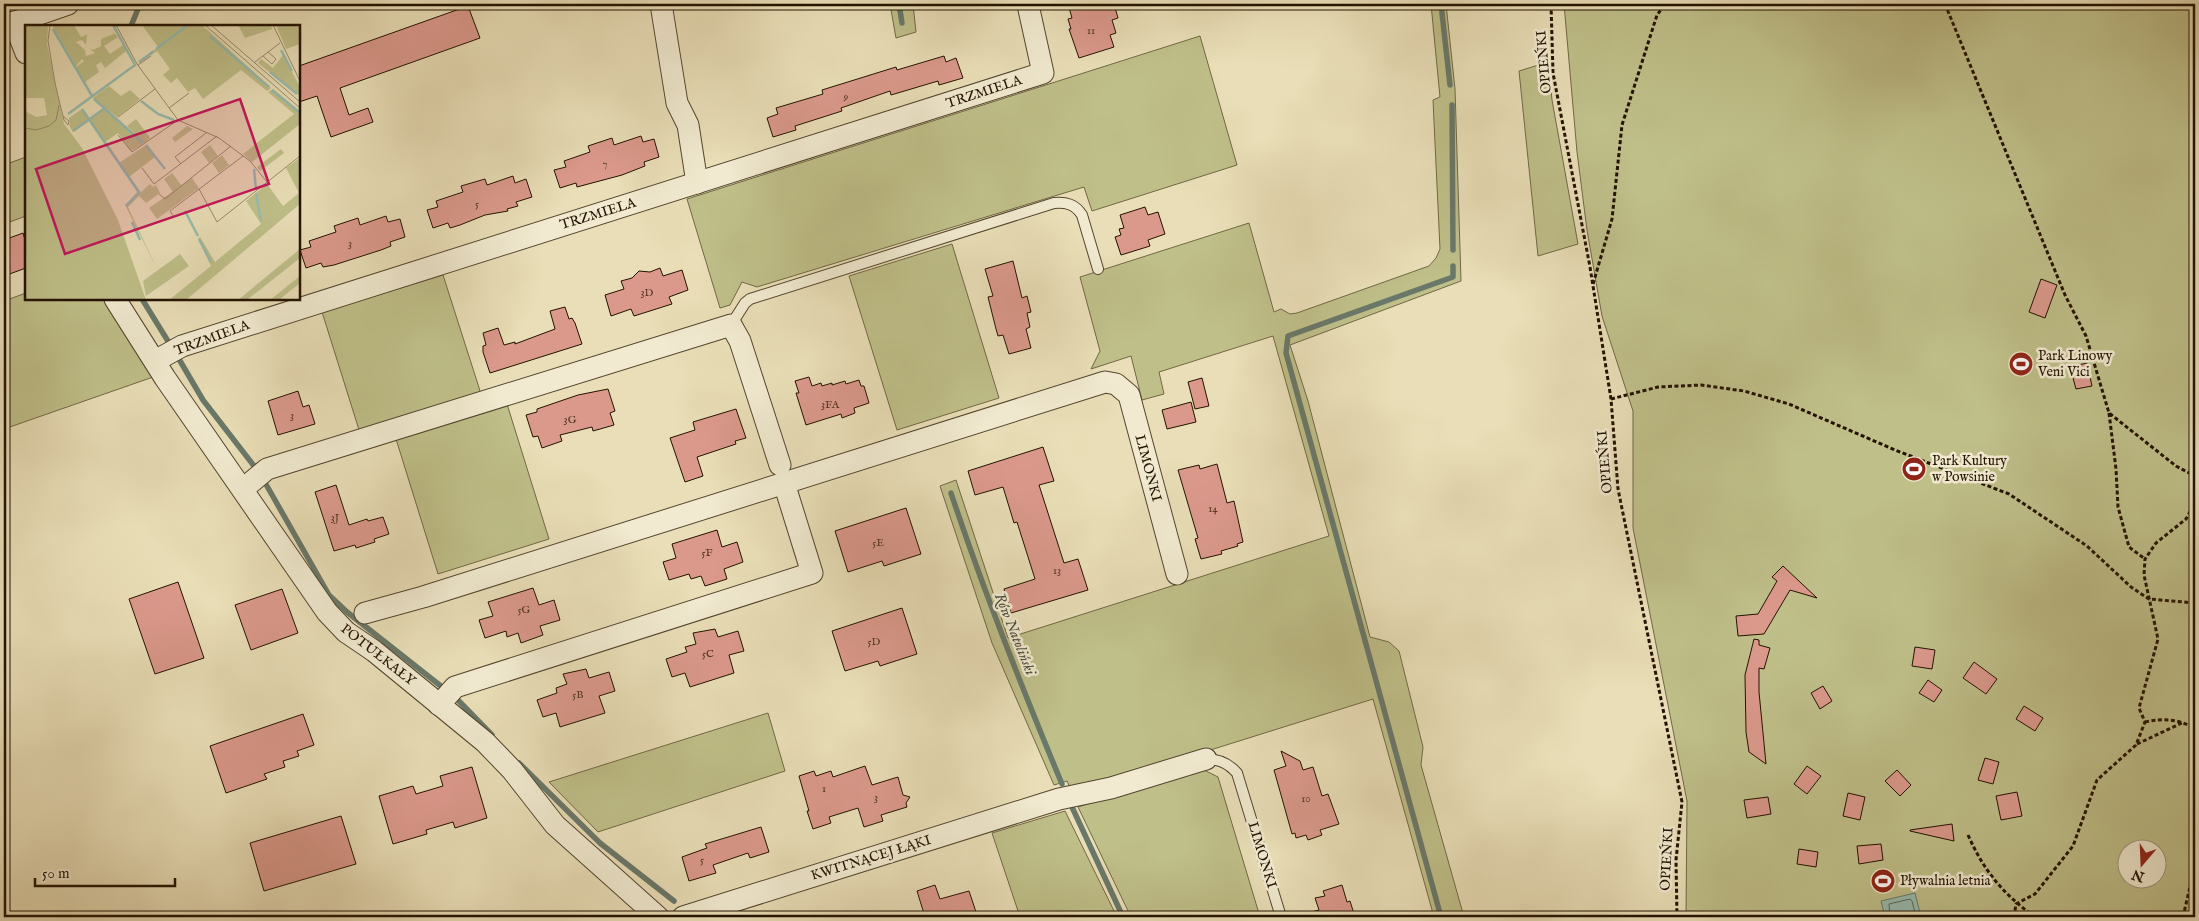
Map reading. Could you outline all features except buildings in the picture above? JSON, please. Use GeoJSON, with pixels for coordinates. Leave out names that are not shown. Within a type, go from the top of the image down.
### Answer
{"type":"FeatureCollection","features":[{"type":"Feature","properties":{"kind":"street"},"geometry":{"type":"LineString","coordinates":[[25,51],[9,24],[68,4]]}},
{"type":"Feature","properties":{"kind":"street"},"geometry":{"type":"LineString","coordinates":[[661,4],[678,103],[688,125],[697,183]]}},
{"type":"Feature","properties":{"kind":"street","name":"TRZMIELA"},"geometry":{"type":"LineString","coordinates":[[167,354],[1043,73],[1028,4]]}},
{"type":"Feature","properties":{"kind":"street","name":"POTUŁKAŁY"},"geometry":{"type":"LineString","coordinates":[[116,300],[167,354],[255,480],[327,612],[355,623],[374,651],[446,697],[506,763],[555,825],[658,917]]}},
{"type":"Feature","properties":{"kind":"street"},"geometry":{"type":"LineString","coordinates":[[255,480],[731,325],[740,340],[812,573],[446,697]]}},
{"type":"Feature","properties":{"kind":"street","name":"LIMONKI"},"geometry":{"type":"LineString","coordinates":[[782,474],[1099,382],[1116,384],[1128,395],[1177,574]]}},
{"type":"Feature","properties":{"kind":"street"},"geometry":{"type":"LineString","coordinates":[[355,623],[423,597],[782,474]]}},
{"type":"Feature","properties":{"kind":"street","name":"KWITNĄCEJ ŁĄKI"},"geometry":{"type":"LineString","coordinates":[[683,917],[1059,799],[1111,788],[1206,759]]}},
{"type":"Feature","properties":{"kind":"lane"},"geometry":{"type":"LineString","coordinates":[[731,325],[745,303],[750,299],[1054,203],[1071,204],[1082,215],[1098,269]]}},
{"type":"Feature","properties":{"kind":"lane","name":"LIMONKI"},"geometry":{"type":"LineString","coordinates":[[1206,759],[1214,759],[1230,766],[1237,773],[1281,917]]}},
{"type":"Feature","properties":{"kind":"path","name":"OPIEŃKI"},"geometry":{"type":"LineString","coordinates":[[1551,4],[1554,73],[1612,399],[1618,489],[1682,802],[1676,860],[1676,917]]}},
{"type":"Feature","properties":{"kind":"path"},"geometry":{"type":"LineString","coordinates":[[1593,286],[1612,219],[1622,125],[1657,15],[1665,4]]}},
{"type":"Feature","properties":{"kind":"path"},"geometry":{"type":"LineString","coordinates":[[1945,4],[2065,295],[2086,336],[2109,413],[2116,469],[2118,507],[2129,547],[2145,559]]}},
{"type":"Feature","properties":{"kind":"path"},"geometry":{"type":"LineString","coordinates":[[1612,399],[1658,387],[1701,385],[1744,391],[1789,404],[1895,450],[2008,494],[2088,546],[2131,587],[2149,599],[2195,603]]}},
{"type":"Feature","properties":{"kind":"path"},"geometry":{"type":"LineString","coordinates":[[2109,413],[2176,466],[2195,476]]}},
{"type":"Feature","properties":{"kind":"path"},"geometry":{"type":"LineString","coordinates":[[2136,745],[2145,722],[2139,708],[2158,639],[2144,574],[2145,559],[2156,543],[2186,519],[2195,502]]}},
{"type":"Feature","properties":{"kind":"path"},"geometry":{"type":"LineString","coordinates":[[2145,722],[2158,719],[2184,722],[2195,729]]}},
{"type":"Feature","properties":{"kind":"path"},"geometry":{"type":"LineString","coordinates":[[2016,904],[2035,894],[2073,846],[2097,780],[2136,745],[2184,722]]}},
{"type":"Feature","properties":{"kind":"path"},"geometry":{"type":"LineString","coordinates":[[1968,835],[1986,871],[2016,904],[2035,917]]}},
{"type":"Feature","properties":{"kind":"path"},"geometry":{"type":"LineString","coordinates":[[2183,917],[2195,865]]}},
{"type":"Feature","properties":{"kind":"path"},"geometry":{"type":"LineString","coordinates":[[2014,917],[2016,904]]}},
{"type":"Feature","properties":{"kind":"green space"},"geometry":{"type":"Polygon","coordinates":[[[890,4],[913,4],[916,32],[896,38],[890,4]]]}},
{"type":"Feature","properties":{"kind":"green space"},"geometry":{"type":"Polygon","coordinates":[[[1431,4],[1446,4],[1455,89],[1461,281],[1290,345],[1308,401],[1370,637],[1389,642],[1399,651],[1423,747],[1421,765],[1464,917],[1434,917],[1373,699],[1204,752],[1071,790],[1067,781],[1054,785],[992,643],[940,486],[956,480],[1008,638],[1329,536],[1273,336],[1159,372],[1164,394],[1142,400],[1131,356],[1091,369],[1100,351],[1080,277],[1249,223],[1274,312],[1281,309],[1290,314],[1297,313],[1429,266],[1436,258],[1440,249],[1433,100],[1440,97],[1431,4]]]}},
{"type":"Feature","properties":{"kind":"green space","name":"Park Kultury w Powsinie"},"geometry":{"type":"Polygon","coordinates":[[[1564,4],[2195,4],[2195,917],[1686,917],[1687,801],[1633,528],[1633,411],[1602,316],[1587,230],[1577,152],[1564,4]]]}},
{"type":"Feature","properties":{"kind":"green space"},"geometry":{"type":"Polygon","coordinates":[[[1200,36],[1237,165],[1092,211],[1084,187],[757,287],[742,282],[730,305],[720,308],[687,199],[1200,36]]]}},
{"type":"Feature","properties":{"kind":"green space"},"geometry":{"type":"Polygon","coordinates":[[[1548,62],[1552,100],[1578,244],[1538,256],[1519,71],[1548,62]]]}},
{"type":"Feature","properties":{"kind":"green space"},"geometry":{"type":"Polygon","coordinates":[[[25,157],[25,216],[4,224],[4,165],[25,157]]]}},
{"type":"Feature","properties":{"kind":"green space"},"geometry":{"type":"Polygon","coordinates":[[[952,244],[999,398],[897,430],[849,276],[952,244]]]}},
{"type":"Feature","properties":{"kind":"green space"},"geometry":{"type":"Polygon","coordinates":[[[443,275],[481,394],[360,433],[322,312],[443,275]]]}},
{"type":"Feature","properties":{"kind":"green space"},"geometry":{"type":"Polygon","coordinates":[[[25,293],[25,300],[107,300],[156,376],[4,429],[4,301],[25,293]]]}},
{"type":"Feature","properties":{"kind":"green space"},"geometry":{"type":"Polygon","coordinates":[[[507,404],[549,539],[438,574],[396,439],[507,404]]]}},
{"type":"Feature","properties":{"kind":"green space"},"geometry":{"type":"Polygon","coordinates":[[[768,713],[785,771],[598,832],[549,782],[768,713]]]}},
{"type":"Feature","properties":{"kind":"green space"},"geometry":{"type":"Polygon","coordinates":[[[1200,768],[1218,777],[1260,917],[1131,917],[1078,807],[1200,768]]]}},
{"type":"Feature","properties":{"kind":"green space"},"geometry":{"type":"Polygon","coordinates":[[[1065,811],[1117,917],[1020,917],[992,833],[1065,811]]]}},
{"type":"Feature","properties":{"kind":"water"},"geometry":{"type":"Polygon","coordinates":[[[1915,893],[1921,917],[1885,917],[1881,901],[1915,893]]]}},
{"type":"Feature","properties":{"kind":"waterway"},"geometry":{"type":"LineString","coordinates":[[131,25],[140,4]]}},
{"type":"Feature","properties":{"kind":"waterway"},"geometry":{"type":"LineString","coordinates":[[899,4],[902,23]]}},
{"type":"Feature","properties":{"kind":"waterway"},"geometry":{"type":"LineString","coordinates":[[1441,4],[1450,85]]}},
{"type":"Feature","properties":{"kind":"waterway"},"geometry":{"type":"LineString","coordinates":[[1452,105],[1453,250]]}},
{"type":"Feature","properties":{"kind":"waterway"},"geometry":{"type":"LineString","coordinates":[[1441,917],[1286,353],[1288,336],[1453,277],[1453,266]]}},
{"type":"Feature","properties":{"kind":"waterway"},"geometry":{"type":"LineString","coordinates":[[143,300],[171,346]]}},
{"type":"Feature","properties":{"kind":"waterway"},"geometry":{"type":"LineString","coordinates":[[176,354],[203,400],[258,471]]}},
{"type":"Feature","properties":{"kind":"waterway"},"geometry":{"type":"LineString","coordinates":[[263,479],[329,595],[347,612],[456,698],[492,735]]}},
{"type":"Feature","properties":{"kind":"waterway","name":"Rów Natoliński"},"geometry":{"type":"LineString","coordinates":[[951,493],[1004,640],[1062,784]]}},
{"type":"Feature","properties":{"kind":"waterway"},"geometry":{"type":"LineString","coordinates":[[519,763],[600,843],[674,901]]}},
{"type":"Feature","properties":{"kind":"waterway","name":"Rów Natoliński"},"geometry":{"type":"LineString","coordinates":[[1072,807],[1123,917]]}},
{"type":"Feature","properties":{"kind":"place","name":"Park Linowy Veni Vici"},"geometry":{"type":"Point","coordinates":[2021,364]}},
{"type":"Feature","properties":{"kind":"place","name":"Park Kultury w Powsinie"},"geometry":{"type":"Point","coordinates":[1914,469]}},
{"type":"Feature","properties":{"kind":"place","name":"Pływalnia letnia"},"geometry":{"type":"Point","coordinates":[1883,881]}}]}
